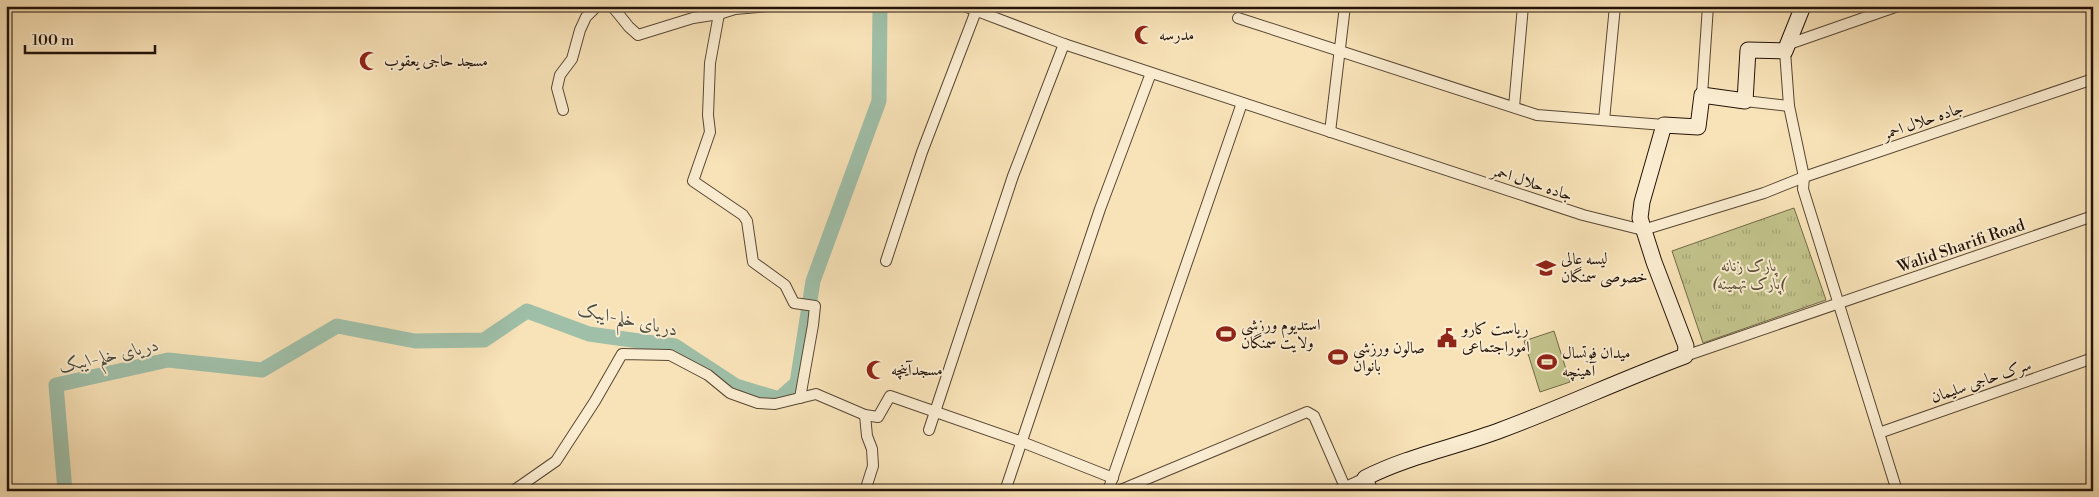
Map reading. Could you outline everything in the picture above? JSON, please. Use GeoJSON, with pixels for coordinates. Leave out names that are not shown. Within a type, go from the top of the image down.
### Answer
{"type":"FeatureCollection","features":[{"type":"Feature","properties":{"kind":"street"},"geometry":{"type":"LineString","coordinates":[[563,110],[557,88],[560,75],[572,59],[583,23],[597,6]]}},
{"type":"Feature","properties":{"kind":"street"},"geometry":{"type":"LineString","coordinates":[[612,6],[629,27],[638,34],[693,18],[719,14],[735,9],[768,6]]}},
{"type":"Feature","properties":{"kind":"street","name":"جاده حلال احمر"},"geometry":{"type":"LineString","coordinates":[[964,6],[1064,44],[1151,73],[1583,215],[1642,230],[1764,193],[1804,177],[2093,79]]}},
{"type":"Feature","properties":{"kind":"street"},"geometry":{"type":"LineString","coordinates":[[1330,132],[1345,6]]}},
{"type":"Feature","properties":{"kind":"street"},"geometry":{"type":"LineString","coordinates":[[1514,107],[1523,6]]}},
{"type":"Feature","properties":{"kind":"street"},"geometry":{"type":"LineString","coordinates":[[1604,120],[1615,6]]}},
{"type":"Feature","properties":{"kind":"street"},"geometry":{"type":"LineString","coordinates":[[1238,18],[1537,115],[1698,127],[1708,6]]}},
{"type":"Feature","properties":{"kind":"street"},"geometry":{"type":"LineString","coordinates":[[1803,6],[1787,48],[1789,106],[1804,177],[1803,190],[1897,491]]}},
{"type":"Feature","properties":{"kind":"street"},"geometry":{"type":"LineString","coordinates":[[1745,101],[1748,50],[1787,48],[1898,6]]}},
{"type":"Feature","properties":{"kind":"street"},"geometry":{"type":"LineString","coordinates":[[886,261],[922,152],[976,11]]}},
{"type":"Feature","properties":{"kind":"street"},"geometry":{"type":"LineString","coordinates":[[719,14],[710,63],[708,115],[710,132],[693,181],[742,215],[747,221],[753,262],[785,285],[794,303],[815,306],[814,325],[800,398]]}},
{"type":"Feature","properties":{"kind":"street"},"geometry":{"type":"LineString","coordinates":[[929,430],[1013,176],[1064,44]]}},
{"type":"Feature","properties":{"kind":"street"},"geometry":{"type":"LineString","coordinates":[[1005,491],[1100,209],[1151,73]]}},
{"type":"Feature","properties":{"kind":"street"},"geometry":{"type":"LineString","coordinates":[[1702,95],[1789,106]]}},
{"type":"Feature","properties":{"kind":"street"},"geometry":{"type":"LineString","coordinates":[[1108,491],[1242,103]]}},
{"type":"Feature","properties":{"kind":"street"},"geometry":{"type":"LineString","coordinates":[[1118,491],[1307,412],[1314,416],[1341,489],[1368,485],[1408,460],[1501,431],[1685,356],[1686,346],[1676,315],[1642,230],[1640,218],[1642,202],[1664,125]]}},
{"type":"Feature","properties":{"kind":"street","name":"Walid Sharifi Road"},"geometry":{"type":"LineString","coordinates":[[1685,356],[2093,216]]}},
{"type":"Feature","properties":{"kind":"street"},"geometry":{"type":"LineString","coordinates":[[513,491],[556,461],[595,401],[622,354],[670,355],[708,374],[730,393],[758,403],[775,404],[816,394],[865,415],[878,417],[890,396],[1022,442],[1113,478]]}},
{"type":"Feature","properties":{"kind":"street","name":"سرک حاجی سلیمان"},"geometry":{"type":"LineString","coordinates":[[1879,433],[2093,358]]}},
{"type":"Feature","properties":{"kind":"street"},"geometry":{"type":"LineString","coordinates":[[864,491],[873,466],[872,449],[867,436],[865,415]]}},
{"type":"Feature","properties":{"kind":"green space","name":"پارک زنانه (پارک تهمینه("},"geometry":{"type":"Polygon","coordinates":[[[1794,208],[1826,300],[1703,343],[1672,251],[1794,208]]]}},
{"type":"Feature","properties":{"kind":"green space","name":"میدان فوتسال آهینچه"},"geometry":{"type":"Polygon","coordinates":[[[1554,331],[1570,382],[1540,392],[1524,341],[1554,331]]]}},
{"type":"Feature","properties":{"kind":"waterway","name":"دریای خلم-ایبک"},"geometry":{"type":"LineString","coordinates":[[65,491],[56,385],[168,360],[262,370],[337,326],[415,341],[484,340],[527,311],[589,334],[675,346],[736,386],[779,399],[797,383],[813,281],[879,101],[880,6]]}},
{"type":"Feature","properties":{"kind":"place","name":"مدرسه"},"geometry":{"type":"Point","coordinates":[1144,35]}},
{"type":"Feature","properties":{"kind":"place","name":"مسجد حاجی یعقوب"},"geometry":{"type":"Point","coordinates":[369,61]}},
{"type":"Feature","properties":{"kind":"place","name":"لیسه عالی خصوصی سمنگان"},"geometry":{"type":"Point","coordinates":[1546,268]}},
{"type":"Feature","properties":{"kind":"place","name":"استدیوم ورزشی ولایت سمنگان"},"geometry":{"type":"Point","coordinates":[1226,334]}},
{"type":"Feature","properties":{"kind":"place","name":"ریاست کارو اموراجتماعی"},"geometry":{"type":"Point","coordinates":[1447,338]}},
{"type":"Feature","properties":{"kind":"place","name":"صالون ورزشی بانوان"},"geometry":{"type":"Point","coordinates":[1338,357]}},
{"type":"Feature","properties":{"kind":"place","name":"میدان فوتسال آهینچه"},"geometry":{"type":"Point","coordinates":[1547,362]}},
{"type":"Feature","properties":{"kind":"place","name":"مسجدآینچه"},"geometry":{"type":"Point","coordinates":[876,370]}}]}
